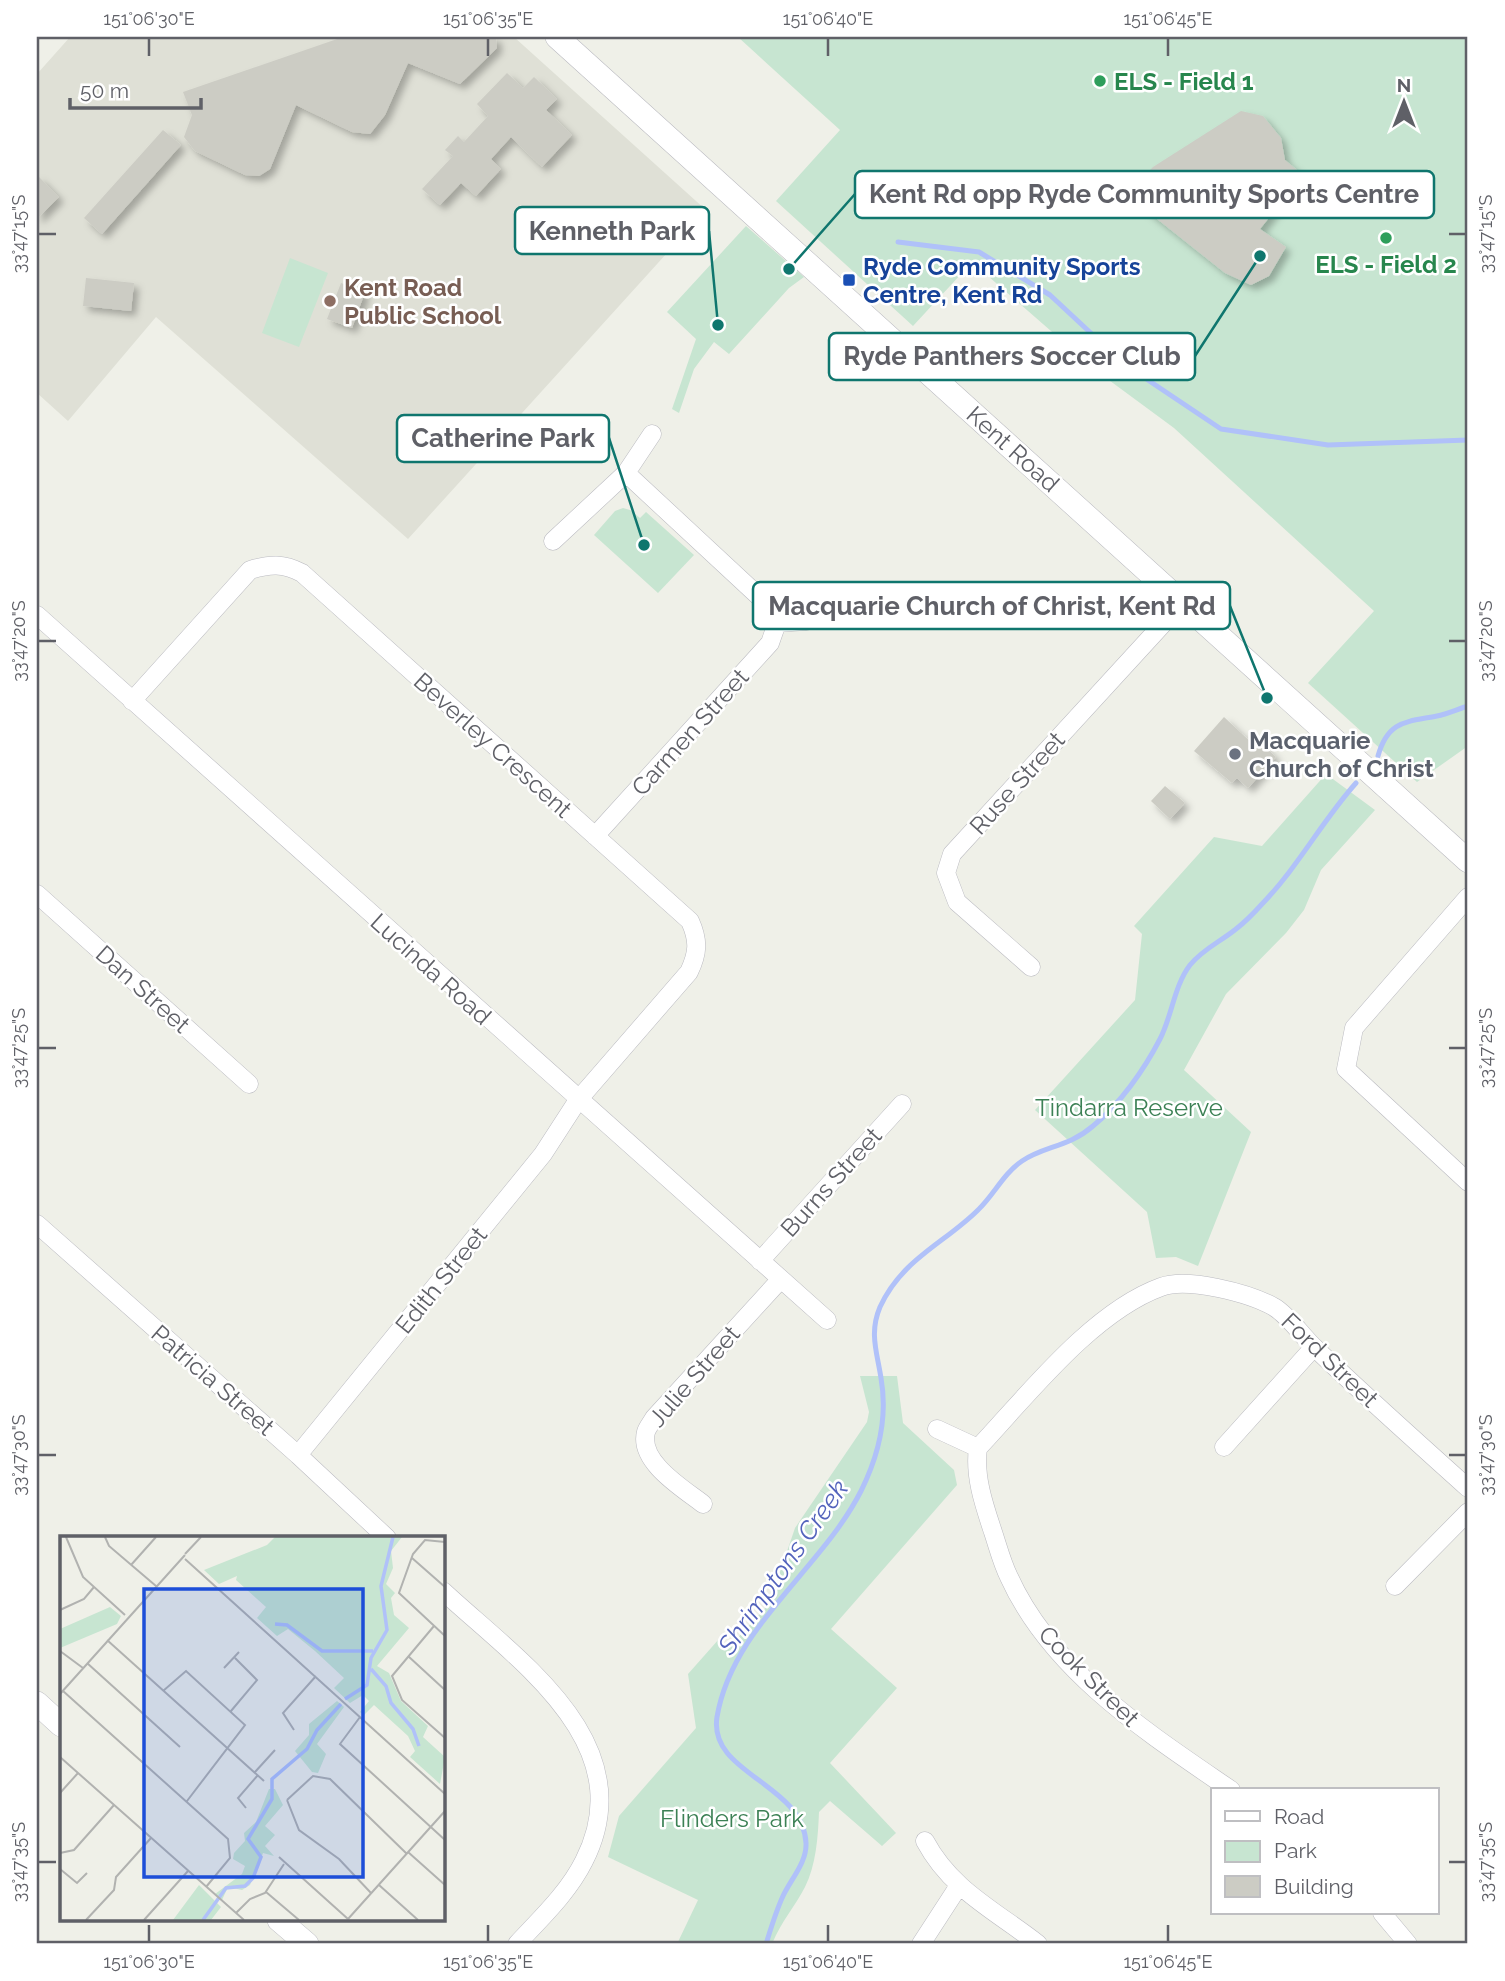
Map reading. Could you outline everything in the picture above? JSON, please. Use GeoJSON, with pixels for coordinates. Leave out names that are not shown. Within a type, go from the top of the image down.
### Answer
{"type":"FeatureCollection","features":[{"type":"Feature","properties":{"kind":"street","name":"Kent Road"},"geometry":{"type":"LineString","coordinates":[[557,37],[1468,861]]}},
{"type":"Feature","properties":{"kind":"street"},"geometry":{"type":"LineString","coordinates":[[553,541],[626,473],[652,434]]}},
{"type":"Feature","properties":{"kind":"street"},"geometry":{"type":"LineString","coordinates":[[626,473],[767,604],[777,623],[806,621]]}},
{"type":"Feature","properties":{"kind":"street","name":"Beverley Crescent"},"geometry":{"type":"LineString","coordinates":[[132,701],[250,570],[268,565],[286,565],[302,573],[690,921],[696,936],[697,955],[689,972],[578,1100]]}},
{"type":"Feature","properties":{"kind":"street","name":"Ruse Street"},"geometry":{"type":"LineString","coordinates":[[1031,967],[957,902],[946,873],[952,854],[1183,602]]}},
{"type":"Feature","properties":{"kind":"street","name":"Lucinda Road"},"geometry":{"type":"LineString","coordinates":[[37,615],[827,1320]]}},
{"type":"Feature","properties":{"kind":"street","name":"Carmen Street"},"geometry":{"type":"LineString","coordinates":[[595,836],[770,643],[777,623]]}},
{"type":"Feature","properties":{"kind":"street","name":"Dan Street"},"geometry":{"type":"LineString","coordinates":[[37,894],[249,1084]]}},
{"type":"Feature","properties":{"kind":"street"},"geometry":{"type":"LineString","coordinates":[[1468,897],[1354,1028],[1346,1069],[1468,1182]]}},
{"type":"Feature","properties":{"kind":"street","name":"Edith Street"},"geometry":{"type":"LineString","coordinates":[[299,1455],[543,1154],[578,1100]]}},
{"type":"Feature","properties":{"kind":"street","name":"Burns Street"},"geometry":{"type":"LineString","coordinates":[[760,1261],[902,1104]]}},
{"type":"Feature","properties":{"kind":"street","name":"Patricia Street"},"geometry":{"type":"LineString","coordinates":[[37,1224],[299,1455],[385,1536]]}},
{"type":"Feature","properties":{"kind":"street","name":"Julie Street"},"geometry":{"type":"LineString","coordinates":[[703,1504],[668,1476],[649,1455],[645,1433],[654,1418],[780,1280]]}},
{"type":"Feature","properties":{"kind":"street","name":"Ford Street"},"geometry":{"type":"LineString","coordinates":[[978,1448],[1077,1342],[1119,1311],[1160,1287],[1178,1283],[1243,1294],[1275,1308],[1468,1488]]}},
{"type":"Feature","properties":{"kind":"street"},"geometry":{"type":"LineString","coordinates":[[1224,1447],[1314,1347]]}},
{"type":"Feature","properties":{"kind":"street"},"geometry":{"type":"LineString","coordinates":[[937,1429],[978,1448]]}},
{"type":"Feature","properties":{"kind":"street","name":"Cook Street"},"geometry":{"type":"LineString","coordinates":[[978,1448],[976,1463],[984,1504],[1008,1577],[1033,1620],[1062,1657],[1141,1729],[1228,1788]]}},
{"type":"Feature","properties":{"kind":"street"},"geometry":{"type":"LineString","coordinates":[[1395,1586],[1468,1512]]}},
{"type":"Feature","properties":{"kind":"street"},"geometry":{"type":"LineString","coordinates":[[444,1592],[565,1706],[582,1730],[593,1756],[599,1804],[589,1851],[565,1891],[517,1944]]}},
{"type":"Feature","properties":{"kind":"street"},"geometry":{"type":"LineString","coordinates":[[925,1841],[937,1863],[958,1887],[1038,1944]]}},
{"type":"Feature","properties":{"kind":"street"},"geometry":{"type":"LineString","coordinates":[[921,1944],[958,1887]]}},
{"type":"Feature","properties":{"kind":"street"},"geometry":{"type":"LineString","coordinates":[[1383,1914],[1408,1944]]}},
{"type":"Feature","properties":{"kind":"street"},"geometry":{"type":"LineString","coordinates":[[281,1922],[302,1943]]}},
{"type":"Feature","properties":{"kind":"shaded area","name":"Kent Road Public School"},"geometry":{"type":"Polygon","coordinates":[[[70,37],[514,37],[706,210],[408,539],[156,317],[68,421],[37,393],[37,74],[70,37]]]}},
{"type":"Feature","properties":{"kind":"green space"},"geometry":{"type":"Polygon","coordinates":[[[738,37],[1468,37],[1468,746],[1417,782],[1308,683],[1374,611],[1174,428],[1098,372],[988,276],[962,273],[913,326],[776,201],[840,130],[738,37]]]}},
{"type":"Feature","properties":{"kind":"green space"},"geometry":{"type":"Polygon","coordinates":[[[746,226],[804,277],[789,288],[729,354],[714,342],[694,369],[679,413],[672,409],[696,339],[667,312],[746,226]]]}},
{"type":"Feature","properties":{"kind":"green space"},"geometry":{"type":"Polygon","coordinates":[[[290,258],[328,273],[299,347],[262,333],[290,258]]]}},
{"type":"Feature","properties":{"kind":"green space"},"geometry":{"type":"Polygon","coordinates":[[[623,508],[640,518],[646,512],[694,555],[658,593],[594,535],[615,511],[623,508]]]}},
{"type":"Feature","properties":{"kind":"green space","name":"Tindarra Reserve"},"geometry":{"type":"Polygon","coordinates":[[[1326,774],[1375,810],[1321,870],[1304,910],[1286,933],[1226,994],[1184,1070],[1251,1132],[1198,1266],[1176,1257],[1156,1258],[1147,1212],[1035,1110],[1135,1000],[1142,934],[1134,926],[1214,837],[1262,846],[1326,774]]]}},
{"type":"Feature","properties":{"kind":"green space","name":"Flinders Park"},"geometry":{"type":"Polygon","coordinates":[[[860,1376],[897,1376],[903,1423],[954,1470],[957,1485],[831,1629],[897,1688],[830,1763],[896,1833],[882,1846],[830,1801],[819,1812],[816,1851],[809,1878],[772,1944],[677,1944],[698,1900],[608,1857],[619,1816],[696,1728],[688,1674],[719,1639],[729,1647],[769,1604],[795,1528],[867,1422],[869,1412],[860,1376]]]}},
{"type":"Feature","properties":{"kind":"building"},"geometry":{"type":"Polygon","coordinates":[[[343,37],[496,37],[497,48],[460,84],[408,63],[385,115],[370,134],[352,132],[296,105],[270,169],[259,176],[245,175],[195,151],[184,137],[192,115],[183,92],[343,37]]]}},
{"type":"Feature","properties":{"kind":"building"},"geometry":{"type":"Polygon","coordinates":[[[507,73],[523,88],[534,77],[557,99],[546,110],[572,135],[542,167],[511,137],[491,159],[501,169],[476,196],[461,183],[440,205],[422,189],[453,156],[445,150],[458,136],[464,142],[488,116],[477,104],[507,73]]]}},
{"type":"Feature","properties":{"kind":"building"},"geometry":{"type":"Polygon","coordinates":[[[1241,111],[1263,116],[1281,138],[1285,160],[1303,175],[1260,229],[1286,247],[1269,276],[1251,285],[1225,273],[1132,199],[1137,184],[1153,167],[1241,111]]]}},
{"type":"Feature","properties":{"kind":"building"},"geometry":{"type":"Polygon","coordinates":[[[163,130],[181,145],[102,234],[84,218],[163,130]]]}},
{"type":"Feature","properties":{"kind":"building"},"geometry":{"type":"Polygon","coordinates":[[[37,175],[59,197],[37,219],[37,175]]]}},
{"type":"Feature","properties":{"kind":"building"},"geometry":{"type":"Polygon","coordinates":[[[86,278],[134,283],[131,311],[83,306],[86,278]]]}},
{"type":"Feature","properties":{"kind":"building"},"geometry":{"type":"Polygon","coordinates":[[[341,283],[365,292],[352,328],[327,319],[341,283]]]}},
{"type":"Feature","properties":{"kind":"building","name":"Macquarie Church of Christ"},"geometry":{"type":"Polygon","coordinates":[[[1224,717],[1256,747],[1261,743],[1276,757],[1248,788],[1237,778],[1232,783],[1194,751],[1224,717]]]}},
{"type":"Feature","properties":{"kind":"building"},"geometry":{"type":"Polygon","coordinates":[[[1165,786],[1185,803],[1170,819],[1151,801],[1165,786]]]}},
{"type":"Feature","properties":{"kind":"waterway"},"geometry":{"type":"LineString","coordinates":[[898,242],[979,252],[1050,295],[1124,364],[1221,429],[1328,445],[1468,440]]}},
{"type":"Feature","properties":{"kind":"waterway","name":"Shrimptons Creek"},"geometry":{"type":"LineString","coordinates":[[1378,756],[1387,735],[1400,725],[1468,706]]}},
{"type":"Feature","properties":{"kind":"waterway","name":"Shrimptons Creek"},"geometry":{"type":"LineString","coordinates":[[766,1944],[780,1902],[804,1857],[806,1843],[801,1823],[790,1806],[740,1766],[727,1752],[718,1736],[717,1717],[726,1685],[740,1655],[844,1520],[867,1477],[877,1450],[882,1422],[883,1393],[874,1334],[880,1307],[900,1276],[978,1210],[1015,1166],[1030,1156],[1084,1133],[1113,1107],[1131,1086],[1154,1051],[1180,982],[1190,965],[1239,926],[1275,890],[1356,783]]}},
{"type":"Feature","properties":{"kind":"place","name":"ELS - Field 1"},"geometry":{"type":"Point","coordinates":[1100,81]}},
{"type":"Feature","properties":{"kind":"place","name":"ELS - Field 2"},"geometry":{"type":"Point","coordinates":[1386,238]}},
{"type":"Feature","properties":{"kind":"place","name":"Ryde Panthers Soccer Club"},"geometry":{"type":"Point","coordinates":[1260,256]}},
{"type":"Feature","properties":{"kind":"place","name":"Kent Rd opp Ryde Community Sports Centre"},"geometry":{"type":"Point","coordinates":[789,269]}},
{"type":"Feature","properties":{"kind":"place","name":"Ryde Community Sports Centre, Kent Rd"},"geometry":{"type":"Point","coordinates":[849,280]}},
{"type":"Feature","properties":{"kind":"place","name":"Kent Road Public School"},"geometry":{"type":"Point","coordinates":[330,301]}},
{"type":"Feature","properties":{"kind":"place","name":"Kenneth Park"},"geometry":{"type":"Point","coordinates":[718,325]}},
{"type":"Feature","properties":{"kind":"place","name":"Catherine Park"},"geometry":{"type":"Point","coordinates":[644,545]}},
{"type":"Feature","properties":{"kind":"place","name":"Macquarie Church of Christ, Kent Rd"},"geometry":{"type":"Point","coordinates":[1267,698]}},
{"type":"Feature","properties":{"kind":"place","name":"Macquarie Church of Christ"},"geometry":{"type":"Point","coordinates":[1235,754]}}]}
